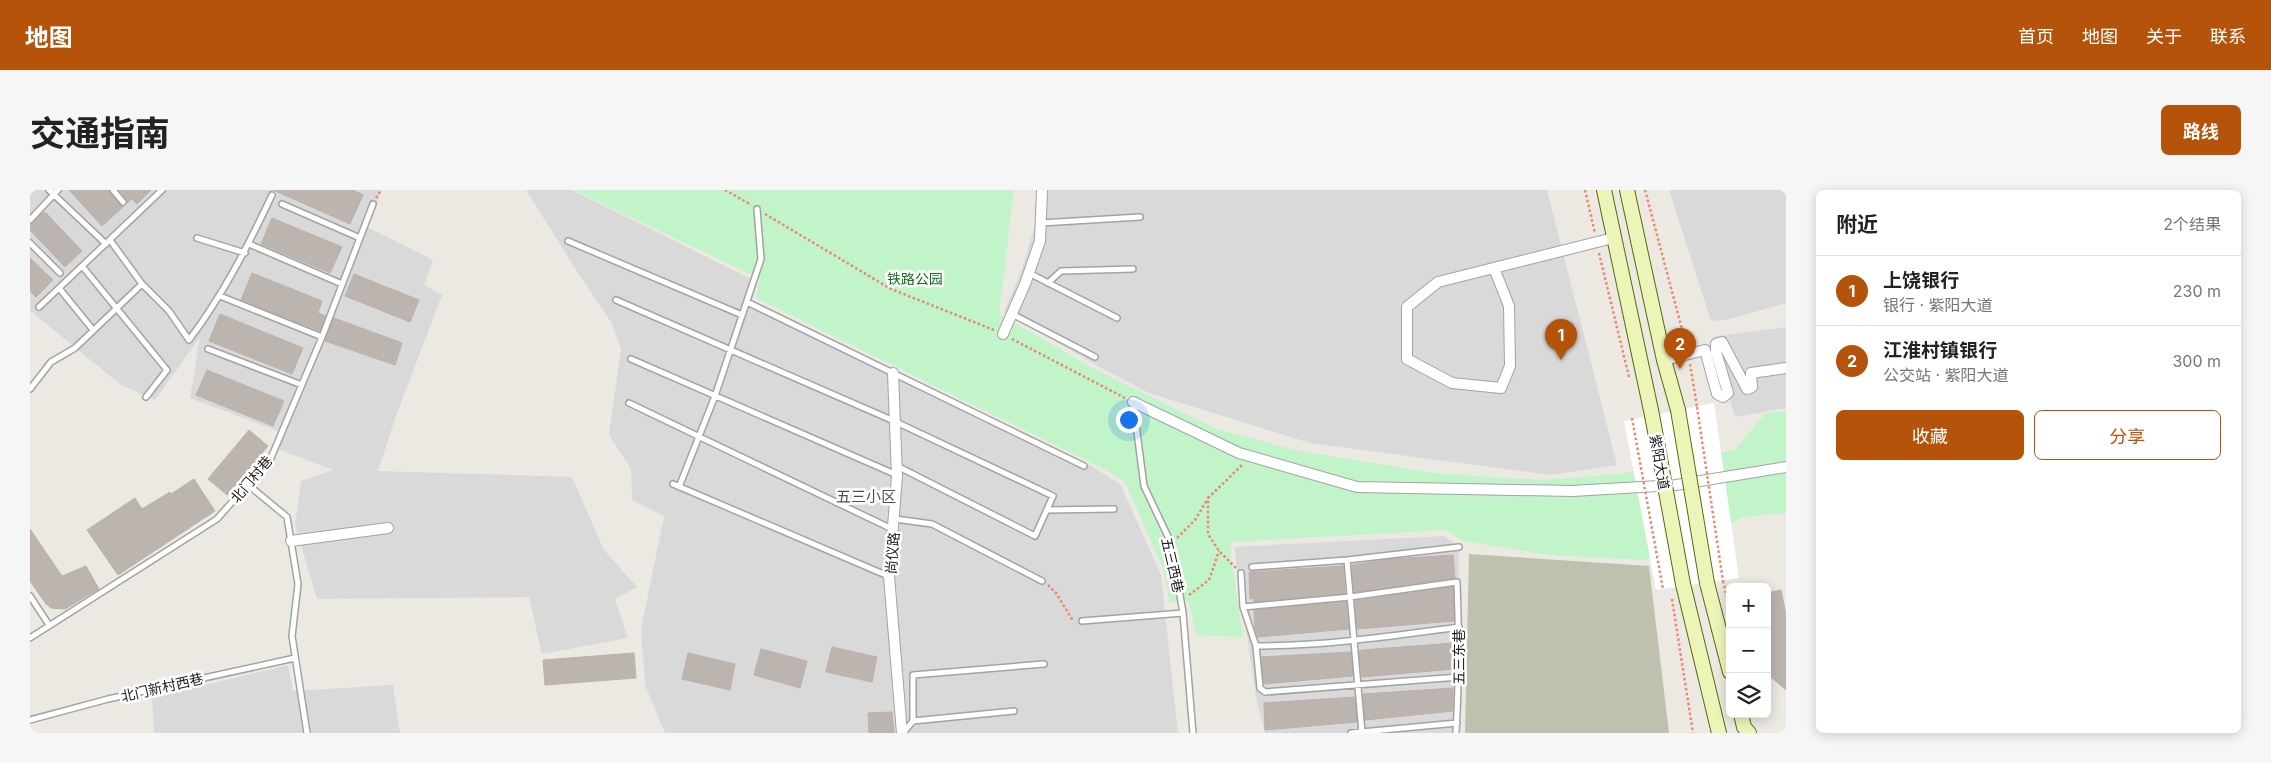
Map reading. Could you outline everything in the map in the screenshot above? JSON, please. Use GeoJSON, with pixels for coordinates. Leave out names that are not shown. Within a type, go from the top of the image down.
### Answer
{"type":"FeatureCollection","features":[{"type":"Feature","properties":{"kind":"main road","name":"紫阳大道"},"geometry":{"type":"LineString","coordinates":[[1604,190],[1652,415],[1683,584],[1719,733]]}},
{"type":"Feature","properties":{"kind":"main road","name":"紫阳大道"},"geometry":{"type":"LineString","coordinates":[[1627,190],[1664,360],[1678,410],[1707,583],[1726,657]]}},
{"type":"Feature","properties":{"kind":"main road"},"geometry":{"type":"LineString","coordinates":[[1742,718],[1744,727],[1749,733]]}},
{"type":"Feature","properties":{"kind":"street"},"geometry":{"type":"LineString","coordinates":[[1003,334],[1029,273],[1040,241],[1042,190]]}},
{"type":"Feature","properties":{"kind":"street"},"geometry":{"type":"LineString","coordinates":[[1494,268],[1509,306],[1510,366],[1500,388],[1452,383],[1406,359],[1407,307],[1438,282],[1613,238]]}},
{"type":"Feature","properties":{"kind":"street"},"geometry":{"type":"LineString","coordinates":[[1664,360],[1705,350],[1717,394],[1722,396],[1728,393],[1716,352],[1716,344],[1722,342],[1747,389],[1752,387],[1751,372],[1786,368]]}},
{"type":"Feature","properties":{"kind":"street","name":"尚仪路"},"geometry":{"type":"LineString","coordinates":[[893,373],[897,471],[895,519],[889,576],[902,733]]}},
{"type":"Feature","properties":{"kind":"street"},"geometry":{"type":"LineString","coordinates":[[1132,402],[1239,454],[1357,487],[1572,491],[1676,485],[1786,466]]}},
{"type":"Feature","properties":{"kind":"street"},"geometry":{"type":"LineString","coordinates":[[291,541],[388,528]]}},
{"type":"Feature","properties":{"kind":"lane"},"geometry":{"type":"LineString","coordinates":[[113,190],[124,202]]}},
{"type":"Feature","properties":{"kind":"lane"},"geometry":{"type":"LineString","coordinates":[[39,307],[162,190]]}},
{"type":"Feature","properties":{"kind":"lane"},"geometry":{"type":"LineString","coordinates":[[30,220],[53,191],[108,242],[142,284],[169,311],[189,340],[220,296],[245,253],[272,195]]}},
{"type":"Feature","properties":{"kind":"lane"},"geometry":{"type":"LineString","coordinates":[[282,204],[360,238]]}},
{"type":"Feature","properties":{"kind":"lane","name":"北门村巷"},"geometry":{"type":"LineString","coordinates":[[30,638],[217,518],[271,458],[322,337],[373,204]]}},
{"type":"Feature","properties":{"kind":"lane"},"geometry":{"type":"LineString","coordinates":[[679,487],[715,396],[761,259],[757,209]]}},
{"type":"Feature","properties":{"kind":"lane"},"geometry":{"type":"LineString","coordinates":[[1040,223],[1140,218]]}},
{"type":"Feature","properties":{"kind":"lane"},"geometry":{"type":"LineString","coordinates":[[197,238],[245,253]]}},
{"type":"Feature","properties":{"kind":"lane"},"geometry":{"type":"LineString","coordinates":[[568,241],[742,315]]}},
{"type":"Feature","properties":{"kind":"lane"},"geometry":{"type":"LineString","coordinates":[[30,243],[60,273]]}},
{"type":"Feature","properties":{"kind":"lane"},"geometry":{"type":"LineString","coordinates":[[249,244],[342,284]]}},
{"type":"Feature","properties":{"kind":"lane"},"geometry":{"type":"LineString","coordinates":[[82,266],[167,370],[146,397]]}},
{"type":"Feature","properties":{"kind":"lane"},"geometry":{"type":"LineString","coordinates":[[1048,283],[1061,271],[1133,269]]}},
{"type":"Feature","properties":{"kind":"lane"},"geometry":{"type":"LineString","coordinates":[[1029,273],[1117,318]]}},
{"type":"Feature","properties":{"kind":"lane"},"geometry":{"type":"LineString","coordinates":[[30,389],[51,362],[75,348],[142,284]]}},
{"type":"Feature","properties":{"kind":"lane"},"geometry":{"type":"LineString","coordinates":[[59,288],[93,330]]}},
{"type":"Feature","properties":{"kind":"lane"},"geometry":{"type":"LineString","coordinates":[[220,296],[322,337]]}},
{"type":"Feature","properties":{"kind":"lane"},"geometry":{"type":"LineString","coordinates":[[616,300],[894,420],[1053,496],[1035,536],[897,471],[715,396],[631,359]]}},
{"type":"Feature","properties":{"kind":"lane"},"geometry":{"type":"LineString","coordinates":[[747,302],[1084,466]]}},
{"type":"Feature","properties":{"kind":"lane"},"geometry":{"type":"LineString","coordinates":[[1012,314],[1095,357]]}},
{"type":"Feature","properties":{"kind":"lane"},"geometry":{"type":"LineString","coordinates":[[208,349],[302,385]]}},
{"type":"Feature","properties":{"kind":"lane","name":"五三西巷"},"geometry":{"type":"LineString","coordinates":[[1132,402],[1144,486],[1171,544],[1183,613],[1193,733]]}},
{"type":"Feature","properties":{"kind":"lane"},"geometry":{"type":"LineString","coordinates":[[629,403],[893,529]]}},
{"type":"Feature","properties":{"kind":"lane"},"geometry":{"type":"LineString","coordinates":[[247,484],[287,517],[298,584],[292,636],[307,733]]}},
{"type":"Feature","properties":{"kind":"lane"},"geometry":{"type":"LineString","coordinates":[[672,484],[889,576]]}},
{"type":"Feature","properties":{"kind":"lane"},"geometry":{"type":"LineString","coordinates":[[1047,510],[1114,509]]}},
{"type":"Feature","properties":{"kind":"lane"},"geometry":{"type":"LineString","coordinates":[[895,519],[932,524],[1042,581]]}},
{"type":"Feature","properties":{"kind":"lane"},"geometry":{"type":"LineString","coordinates":[[1252,566],[1348,560],[1459,547]]}},
{"type":"Feature","properties":{"kind":"lane"},"geometry":{"type":"LineString","coordinates":[[1348,560],[1353,640],[1362,732]]}},
{"type":"Feature","properties":{"kind":"lane"},"geometry":{"type":"LineString","coordinates":[[1241,573],[1243,607],[1256,646],[1260,688],[1265,692],[1459,677]]}},
{"type":"Feature","properties":{"kind":"lane","name":"五三东巷"},"geometry":{"type":"LineString","coordinates":[[1350,598],[1457,582],[1459,677],[1456,733]]}},
{"type":"Feature","properties":{"kind":"lane"},"geometry":{"type":"LineString","coordinates":[[30,596],[49,625]]}},
{"type":"Feature","properties":{"kind":"lane"},"geometry":{"type":"LineString","coordinates":[[1243,607],[1350,598]]}},
{"type":"Feature","properties":{"kind":"lane"},"geometry":{"type":"LineString","coordinates":[[1082,621],[1183,613]]}},
{"type":"Feature","properties":{"kind":"lane"},"geometry":{"type":"LineString","coordinates":[[1256,646],[1288,646],[1353,640],[1459,627]]}},
{"type":"Feature","properties":{"kind":"lane","name":"北门新村西巷"},"geometry":{"type":"LineString","coordinates":[[30,720],[108,699],[295,658]]}},
{"type":"Feature","properties":{"kind":"lane"},"geometry":{"type":"LineString","coordinates":[[913,721],[913,675],[1044,664]]}},
{"type":"Feature","properties":{"kind":"lane"},"geometry":{"type":"LineString","coordinates":[[902,733],[913,721],[1014,711]]}},
{"type":"Feature","properties":{"kind":"lane"},"geometry":{"type":"LineString","coordinates":[[1351,733],[1457,723]]}},
{"type":"Feature","properties":{"kind":"path"},"geometry":{"type":"LineString","coordinates":[[726,190],[891,289],[1003,334],[1132,402]]}},
{"type":"Feature","properties":{"kind":"path"},"geometry":{"type":"LineString","coordinates":[[1585,190],[1630,381]]}},
{"type":"Feature","properties":{"kind":"path"},"geometry":{"type":"LineString","coordinates":[[1645,190],[1683,330],[1698,407],[1726,593]]}},
{"type":"Feature","properties":{"kind":"path"},"geometry":{"type":"LineString","coordinates":[[1632,418],[1662,589]]}},
{"type":"Feature","properties":{"kind":"path"},"geometry":{"type":"LineString","coordinates":[[1171,544],[1195,520],[1208,498],[1250,456]]}},
{"type":"Feature","properties":{"kind":"path"},"geometry":{"type":"LineString","coordinates":[[1208,498],[1208,534],[1219,551],[1241,573]]}},
{"type":"Feature","properties":{"kind":"path"},"geometry":{"type":"LineString","coordinates":[[1181,600],[1209,580],[1219,551]]}},
{"type":"Feature","properties":{"kind":"path"},"geometry":{"type":"LineString","coordinates":[[1042,581],[1056,593],[1072,620],[1082,621]]}},
{"type":"Feature","properties":{"kind":"path"},"geometry":{"type":"LineString","coordinates":[[1672,596],[1693,733]]}},
{"type":"Feature","properties":{"kind":"shaded area"},"geometry":{"type":"Polygon","coordinates":[[[30,190],[382,190],[367,227],[433,260],[424,285],[442,295],[396,416],[378,471],[572,477],[604,550],[637,587],[615,599],[628,638],[542,654],[529,597],[317,599],[295,525],[301,481],[333,470],[275,448],[281,432],[190,398],[200,337],[155,400],[121,385],[33,313],[30,310],[30,190]]]}},
{"type":"Feature","properties":{"kind":"shaded area"},"geometry":{"type":"Polygon","coordinates":[[[526,190],[572,190],[757,282],[752,300],[1091,466],[1120,484],[1161,575],[1178,733],[665,733],[645,685],[641,630],[664,516],[632,500],[631,469],[609,435],[621,349],[611,322],[526,190]]]}},
{"type":"Feature","properties":{"kind":"shaded area"},"geometry":{"type":"Polygon","coordinates":[[[1036,190],[1547,190],[1617,465],[1550,475],[1310,443],[1149,393],[1004,312],[1021,272],[1035,225],[1036,190]]]}},
{"type":"Feature","properties":{"kind":"shaded area"},"geometry":{"type":"Polygon","coordinates":[[[1669,190],[1786,190],[1786,303],[1726,320],[1711,321],[1669,190]]]}},
{"type":"Feature","properties":{"kind":"shaded area"},"geometry":{"type":"Polygon","coordinates":[[[1786,327],[1786,408],[1735,417],[1713,337],[1786,327]]]}},
{"type":"Feature","properties":{"kind":"shaded area"},"geometry":{"type":"Polygon","coordinates":[[[1444,536],[1459,547],[1456,733],[1265,733],[1256,697],[1234,547],[1444,536]]]}},
{"type":"Feature","properties":{"kind":"shaded area"},"geometry":{"type":"Polygon","coordinates":[[[1469,554],[1649,566],[1669,733],[1465,733],[1469,554]]]}},
{"type":"Feature","properties":{"kind":"shaded area"},"geometry":{"type":"Polygon","coordinates":[[[288,665],[293,691],[393,685],[400,733],[154,733],[152,698],[288,665]]]}},
{"type":"Feature","properties":{"kind":"green space","name":"铁路公园"},"geometry":{"type":"Polygon","coordinates":[[[574,190],[1014,190],[999,314],[1100,372],[1217,429],[1299,451],[1435,473],[1538,480],[1621,474],[1734,450],[1766,413],[1786,411],[1786,513],[1744,517],[1645,560],[1549,555],[1463,541],[1446,530],[1232,542],[1230,551],[1243,637],[1196,635],[1189,602],[1170,603],[1164,571],[1125,482],[1108,471],[756,298],[760,279],[574,190]]]}},
{"type":"Feature","properties":{"kind":"pier"},"geometry":{"type":"Polygon","coordinates":[[[1714,403],[1739,578],[1656,590],[1624,421],[1714,403]]]}},
{"type":"Feature","properties":{"kind":"building"},"geometry":{"type":"Polygon","coordinates":[[[69,190],[109,190],[120,205],[124,206],[102,226],[69,190]]]}},
{"type":"Feature","properties":{"kind":"building"},"geometry":{"type":"Polygon","coordinates":[[[119,190],[151,190],[137,204],[132,199],[127,203],[127,200],[119,190]]]}},
{"type":"Feature","properties":{"kind":"building"},"geometry":{"type":"Polygon","coordinates":[[[273,190],[353,190],[363,195],[350,224],[273,190]]]}},
{"type":"Feature","properties":{"kind":"building"},"geometry":{"type":"Polygon","coordinates":[[[42,213],[46,213],[82,251],[65,267],[30,230],[30,224],[42,213]]]}},
{"type":"Feature","properties":{"kind":"building"},"geometry":{"type":"Polygon","coordinates":[[[272,218],[342,247],[330,273],[261,244],[272,218]]]}},
{"type":"Feature","properties":{"kind":"building"},"geometry":{"type":"Polygon","coordinates":[[[30,258],[53,280],[36,297],[30,291],[30,258]]]}},
{"type":"Feature","properties":{"kind":"building"},"geometry":{"type":"Polygon","coordinates":[[[252,273],[322,301],[318,313],[326,316],[320,331],[241,300],[252,273]]]}},
{"type":"Feature","properties":{"kind":"building"},"geometry":{"type":"Polygon","coordinates":[[[354,274],[419,300],[410,322],[345,296],[354,274]]]}},
{"type":"Feature","properties":{"kind":"building"},"geometry":{"type":"Polygon","coordinates":[[[220,314],[303,348],[292,374],[209,341],[220,314]]]}},
{"type":"Feature","properties":{"kind":"building"},"geometry":{"type":"Polygon","coordinates":[[[334,318],[402,343],[395,365],[325,341],[334,318]]]}},
{"type":"Feature","properties":{"kind":"building"},"geometry":{"type":"Polygon","coordinates":[[[207,370],[284,401],[273,426],[196,395],[207,370]]]}},
{"type":"Feature","properties":{"kind":"building"},"geometry":{"type":"Polygon","coordinates":[[[249,430],[268,446],[227,495],[208,479],[249,430]]]}},
{"type":"Feature","properties":{"kind":"building"},"geometry":{"type":"Polygon","coordinates":[[[194,479],[215,511],[118,575],[87,530],[135,498],[142,509],[194,479]]]}},
{"type":"Feature","properties":{"kind":"building"},"geometry":{"type":"Polygon","coordinates":[[[30,529],[62,576],[86,566],[99,589],[65,609],[51,608],[46,604],[30,581],[30,529]]]}},
{"type":"Feature","properties":{"kind":"building"},"geometry":{"type":"Polygon","coordinates":[[[1453,555],[1455,578],[1354,592],[1352,565],[1391,559],[1453,555]]]}},
{"type":"Feature","properties":{"kind":"building"},"geometry":{"type":"Polygon","coordinates":[[[1343,566],[1345,593],[1254,602],[1253,598],[1250,599],[1249,572],[1343,566]]]}},
{"type":"Feature","properties":{"kind":"building"},"geometry":{"type":"Polygon","coordinates":[[[1453,587],[1454,621],[1357,629],[1355,601],[1453,587]]]}},
{"type":"Feature","properties":{"kind":"building"},"geometry":{"type":"Polygon","coordinates":[[[1781,590],[1786,615],[1786,690],[1771,677],[1771,592],[1781,590]]]}},
{"type":"Feature","properties":{"kind":"building"},"geometry":{"type":"Polygon","coordinates":[[[1346,602],[1349,629],[1258,637],[1255,628],[1254,610],[1346,602]]]}},
{"type":"Feature","properties":{"kind":"building"},"geometry":{"type":"Polygon","coordinates":[[[1454,643],[1454,669],[1362,677],[1359,651],[1454,643]]]}},
{"type":"Feature","properties":{"kind":"building"},"geometry":{"type":"Polygon","coordinates":[[[832,647],[877,657],[872,682],[826,672],[832,647]]]}},
{"type":"Feature","properties":{"kind":"building"},"geometry":{"type":"Polygon","coordinates":[[[761,649],[807,661],[800,688],[754,675],[761,649]]]}},
{"type":"Feature","properties":{"kind":"building"},"geometry":{"type":"Polygon","coordinates":[[[1351,652],[1353,676],[1264,684],[1261,657],[1351,652]]]}},
{"type":"Feature","properties":{"kind":"building"},"geometry":{"type":"Polygon","coordinates":[[[634,653],[636,678],[545,685],[543,660],[634,653]]]}},
{"type":"Feature","properties":{"kind":"building"},"geometry":{"type":"Polygon","coordinates":[[[688,653],[735,664],[730,690],[682,679],[688,653]]]}},
{"type":"Feature","properties":{"kind":"building"},"geometry":{"type":"Polygon","coordinates":[[[1453,688],[1453,711],[1365,720],[1363,694],[1453,688]]]}},
{"type":"Feature","properties":{"kind":"building"},"geometry":{"type":"Polygon","coordinates":[[[1355,697],[1357,722],[1265,730],[1264,703],[1355,697]]]}},
{"type":"Feature","properties":{"kind":"building"},"geometry":{"type":"Polygon","coordinates":[[[892,712],[894,733],[869,733],[868,713],[892,712]]]}},
{"type":"Feature","properties":{"kind":"place","name":"上饶银行"},"geometry":{"type":"Point","coordinates":[1561,360]}},
{"type":"Feature","properties":{"kind":"place","name":"江淮村镇银行"},"geometry":{"type":"Point","coordinates":[1680,369]}},
{"type":"Feature","properties":{"kind":"district","name":"五三小区"},"geometry":{"type":"Point","coordinates":[866,496]}}]}
